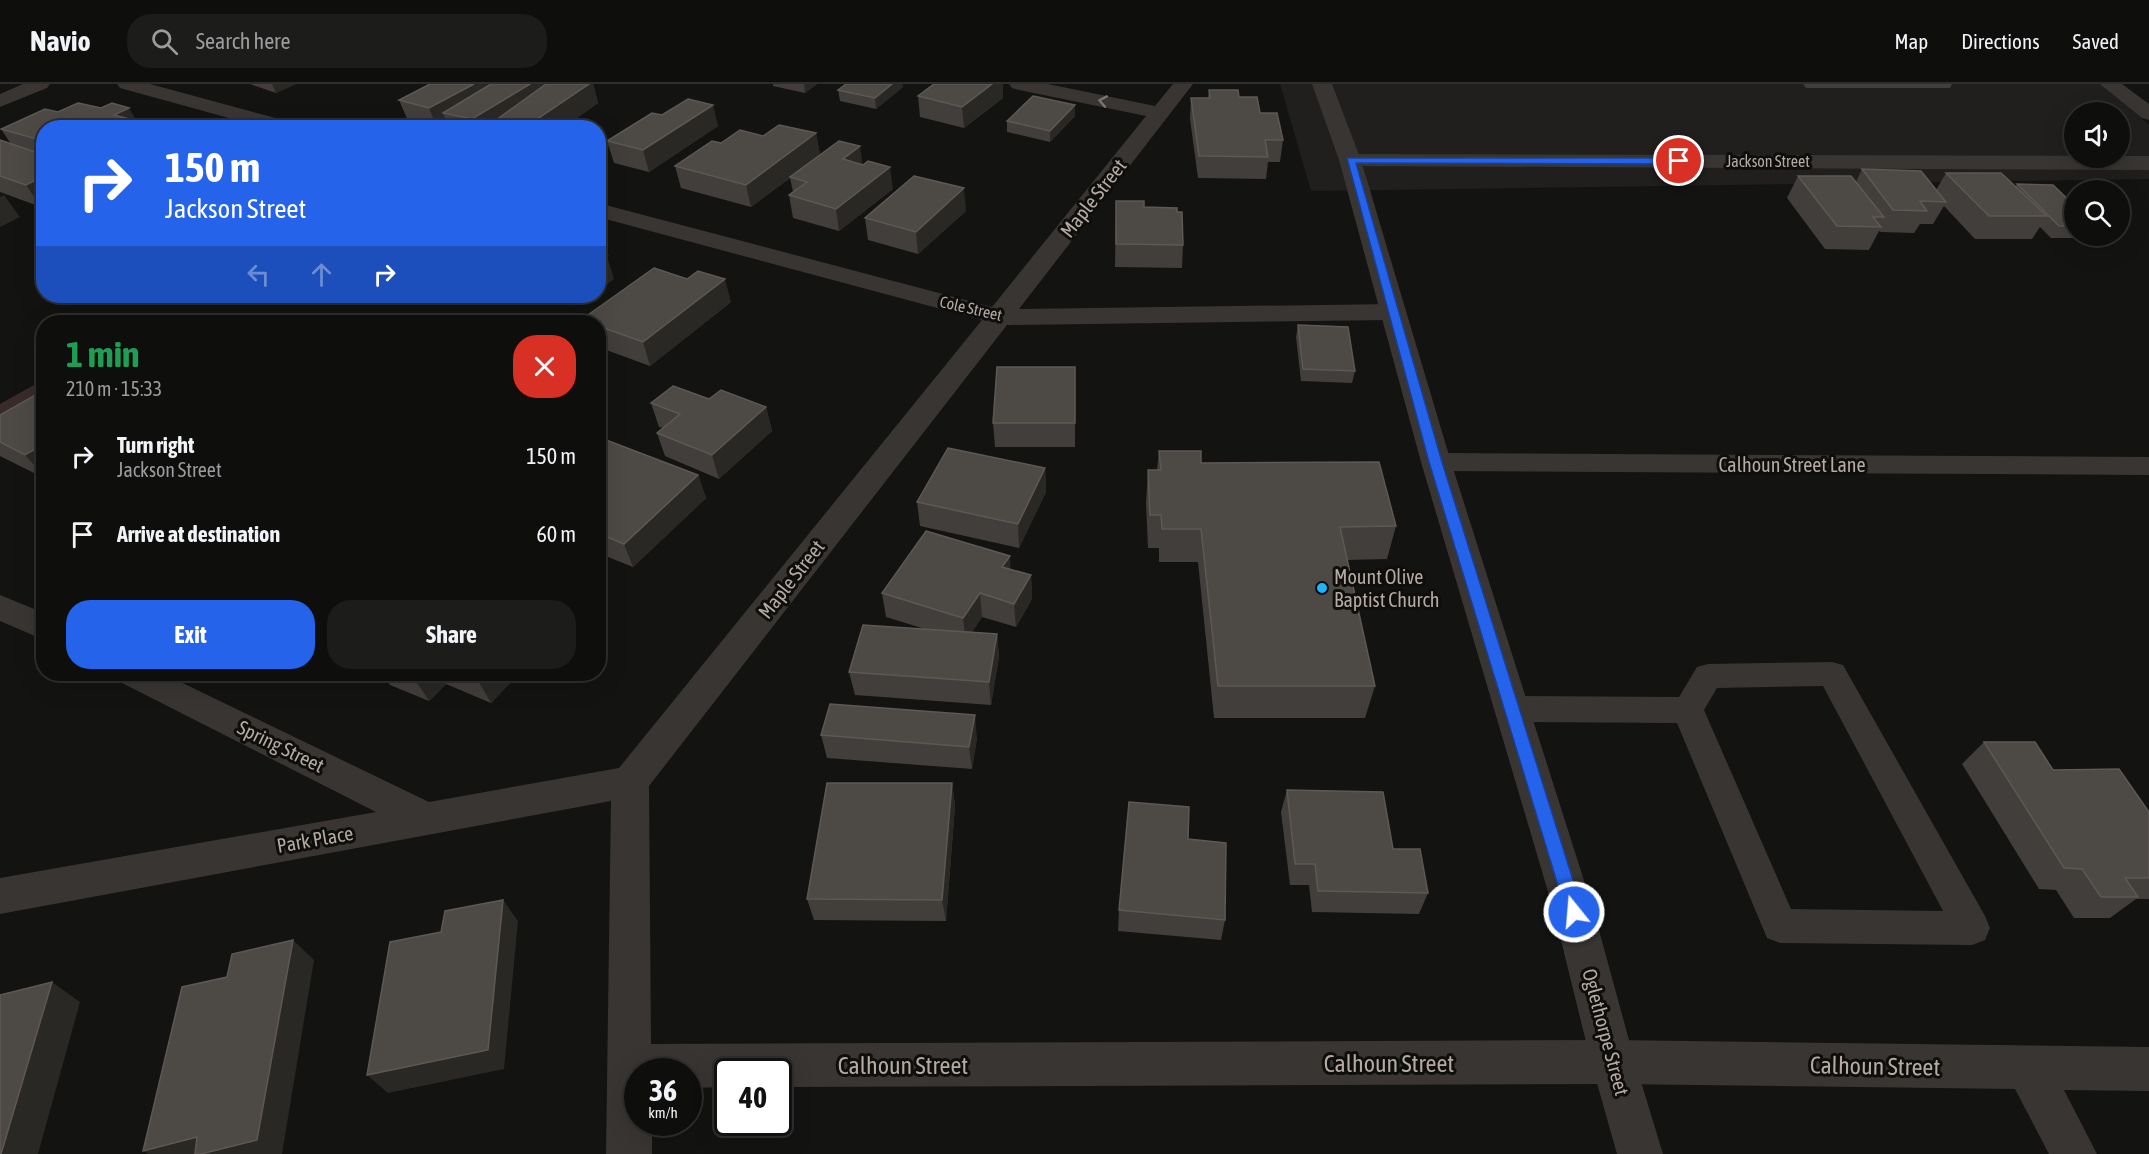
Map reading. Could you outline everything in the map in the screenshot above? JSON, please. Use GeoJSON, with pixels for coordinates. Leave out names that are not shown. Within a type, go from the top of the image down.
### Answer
{"type":"FeatureCollection","features":[{"type":"Feature","properties":{"kind":"street"},"geometry":{"type":"LineString","coordinates":[[0,101],[40,84]]}},
{"type":"Feature","properties":{"kind":"street"},"geometry":{"type":"LineString","coordinates":[[128,84],[261,120]]}},
{"type":"Feature","properties":{"kind":"street"},"geometry":{"type":"LineString","coordinates":[[1019,84],[1160,113]]}},
{"type":"Feature","properties":{"kind":"street","name":"Maple Street"},"geometry":{"type":"LineString","coordinates":[[630,782],[1183,84]]}},
{"type":"Feature","properties":{"kind":"street","name":"Oglethorpe Street"},"geometry":{"type":"LineString","coordinates":[[1322,84],[1350,160],[1436,462],[1574,912],[1613,1062],[1640,1154]]}},
{"type":"Feature","properties":{"kind":"street"},"geometry":{"type":"LineString","coordinates":[[2110,84],[2149,114]]}},
{"type":"Feature","properties":{"kind":"street","name":"Jackson Street"},"geometry":{"type":"LineString","coordinates":[[1350,160],[2149,163]]}},
{"type":"Feature","properties":{"kind":"street","name":"Cole Street"},"geometry":{"type":"LineString","coordinates":[[606,212],[999,317],[1392,312]]}},
{"type":"Feature","properties":{"kind":"street"},"geometry":{"type":"LineString","coordinates":[[0,607],[36,624]]}},
{"type":"Feature","properties":{"kind":"street","name":"Spring Street"},"geometry":{"type":"LineString","coordinates":[[148,681],[427,819]]}},
{"type":"Feature","properties":{"kind":"street"},"geometry":{"type":"LineString","coordinates":[[629,1058],[630,782]]}},
{"type":"Feature","properties":{"kind":"street","name":"Park Place"},"geometry":{"type":"LineString","coordinates":[[0,896],[630,782]]}},
{"type":"Feature","properties":{"kind":"street","name":"Calhoun Street"},"geometry":{"type":"LineString","coordinates":[[702,1066],[1613,1062],[2149,1069]]}},
{"type":"Feature","properties":{"kind":"street"},"geometry":{"type":"LineString","coordinates":[[2028,1069],[2074,1154]]}},
{"type":"Feature","properties":{"kind":"street"},"geometry":{"type":"LineString","coordinates":[[629,1136],[629,1154]]}},
{"type":"Feature","properties":{"kind":"lane","name":"Calhoun Street Lane"},"geometry":{"type":"LineString","coordinates":[[1436,462],[2149,466]]}},
{"type":"Feature","properties":{"kind":"lane"},"geometry":{"type":"LineString","coordinates":[[1832,674],[1972,928],[1780,926],[1688,710],[1708,676],[1832,674]]}},
{"type":"Feature","properties":{"kind":"lane"},"geometry":{"type":"LineString","coordinates":[[1512,709],[1688,710]]}},
{"type":"Feature","properties":{"kind":"shaded area"},"geometry":{"type":"Polygon","coordinates":[[[1280,84],[2105,84],[2124,102],[2064,102],[2064,168],[2130,168],[2130,107],[2149,125],[2149,179],[1311,191],[1280,84]]]}},
{"type":"Feature","properties":{"kind":"shaded area"},"geometry":{"type":"Polygon","coordinates":[[[36,384],[36,403],[0,416],[0,404],[36,384]]]}},
{"type":"Feature","properties":{"kind":"building"},"geometry":{"type":"Polygon","coordinates":[[[430,84],[474,84],[429,108],[399,100],[430,84]]]}},
{"type":"Feature","properties":{"kind":"building"},"geometry":{"type":"Polygon","coordinates":[[[491,84],[530,84],[472,119],[443,113],[491,84]]]}},
{"type":"Feature","properties":{"kind":"building"},"geometry":{"type":"Polygon","coordinates":[[[546,84],[589,84],[536,120],[496,120],[546,84]]]}},
{"type":"Feature","properties":{"kind":"building"},"geometry":{"type":"Polygon","coordinates":[[[846,84],[892,84],[875,98],[838,90],[846,84]]]}},
{"type":"Feature","properties":{"kind":"building"},"geometry":{"type":"Polygon","coordinates":[[[934,84],[992,84],[962,107],[918,96],[934,84]]]}},
{"type":"Feature","properties":{"kind":"building"},"geometry":{"type":"Polygon","coordinates":[[[1209,90],[1238,90],[1239,97],[1257,97],[1260,113],[1277,113],[1283,140],[1265,140],[1268,157],[1199,156],[1191,98],[1210,98],[1209,90]]]}},
{"type":"Feature","properties":{"kind":"building"},"geometry":{"type":"Polygon","coordinates":[[[1033,96],[1075,105],[1050,131],[1007,121],[1033,96]]]}},
{"type":"Feature","properties":{"kind":"building"},"geometry":{"type":"Polygon","coordinates":[[[688,99],[713,105],[643,150],[607,141],[652,113],[662,115],[688,99]]]}},
{"type":"Feature","properties":{"kind":"building"},"geometry":{"type":"Polygon","coordinates":[[[78,103],[101,108],[112,103],[129,108],[114,115],[133,120],[36,120],[36,139],[1,129],[45,109],[58,112],[78,103]]]}},
{"type":"Feature","properties":{"kind":"building"},"geometry":{"type":"Polygon","coordinates":[[[779,125],[816,133],[746,185],[675,166],[712,141],[721,143],[740,130],[763,136],[779,125]]]}},
{"type":"Feature","properties":{"kind":"building"},"geometry":{"type":"Polygon","coordinates":[[[0,140],[36,152],[36,180],[26,185],[0,176],[0,140]]]}},
{"type":"Feature","properties":{"kind":"building"},"geometry":{"type":"Polygon","coordinates":[[[839,141],[860,146],[843,159],[863,165],[868,161],[890,167],[836,209],[789,195],[807,182],[790,177],[839,141]]]}},
{"type":"Feature","properties":{"kind":"building"},"geometry":{"type":"Polygon","coordinates":[[[1862,169],[1921,171],[1946,202],[1920,201],[1927,211],[1893,210],[1862,169]]]}},
{"type":"Feature","properties":{"kind":"building"},"geometry":{"type":"Polygon","coordinates":[[[1946,173],[2001,173],[2047,216],[1989,216],[1946,173]]]}},
{"type":"Feature","properties":{"kind":"building"},"geometry":{"type":"Polygon","coordinates":[[[914,176],[964,188],[916,232],[865,218],[914,176]]]}},
{"type":"Feature","properties":{"kind":"building"},"geometry":{"type":"Polygon","coordinates":[[[1798,176],[1851,176],[1884,217],[1873,217],[1881,227],[1837,226],[1798,176]]]}},
{"type":"Feature","properties":{"kind":"building"},"geometry":{"type":"Polygon","coordinates":[[[2017,184],[2053,185],[2064,195],[2064,226],[2059,226],[2017,184]]]}},
{"type":"Feature","properties":{"kind":"building"},"geometry":{"type":"Polygon","coordinates":[[[1116,201],[1144,201],[1144,207],[1177,208],[1177,212],[1182,212],[1183,245],[1116,244],[1116,201]]]}},
{"type":"Feature","properties":{"kind":"building"},"geometry":{"type":"Polygon","coordinates":[[[654,268],[687,279],[698,271],[725,279],[643,342],[606,329],[606,315],[588,315],[654,268]]]}},
{"type":"Feature","properties":{"kind":"building"},"geometry":{"type":"Polygon","coordinates":[[[1298,325],[1348,327],[1355,371],[1303,369],[1298,325]]]}},
{"type":"Feature","properties":{"kind":"building"},"geometry":{"type":"Polygon","coordinates":[[[997,367],[1075,367],[1075,423],[993,423],[997,367]]]}},
{"type":"Feature","properties":{"kind":"building"},"geometry":{"type":"Polygon","coordinates":[[[673,386],[709,399],[721,390],[766,407],[712,455],[657,433],[680,414],[651,403],[673,386]]]}},
{"type":"Feature","properties":{"kind":"building"},"geometry":{"type":"Polygon","coordinates":[[[36,395],[36,449],[25,455],[0,442],[0,415],[36,395]]]}},
{"type":"Feature","properties":{"kind":"building"},"geometry":{"type":"Polygon","coordinates":[[[606,440],[698,475],[624,544],[606,536],[606,440]]]}},
{"type":"Feature","properties":{"kind":"building"},"geometry":{"type":"Polygon","coordinates":[[[948,448],[1045,468],[1018,524],[917,502],[948,448]]]}},
{"type":"Feature","properties":{"kind":"building"},"geometry":{"type":"Polygon","coordinates":[[[1159,451],[1201,451],[1201,463],[1379,462],[1396,526],[1340,527],[1375,686],[1218,686],[1201,529],[1162,529],[1161,515],[1150,515],[1148,470],[1161,470],[1159,451]]]}},
{"type":"Feature","properties":{"kind":"building"},"geometry":{"type":"Polygon","coordinates":[[[926,531],[1010,556],[1002,567],[1031,575],[1014,604],[980,593],[963,618],[882,593],[926,531]]]}},
{"type":"Feature","properties":{"kind":"building"},"geometry":{"type":"Polygon","coordinates":[[[863,625],[997,634],[989,682],[849,672],[863,625]]]}},
{"type":"Feature","properties":{"kind":"building"},"geometry":{"type":"Polygon","coordinates":[[[830,704],[975,715],[969,747],[821,735],[830,704]]]}},
{"type":"Feature","properties":{"kind":"building"},"geometry":{"type":"Polygon","coordinates":[[[1984,742],[2035,742],[2053,770],[2119,769],[2149,812],[2149,878],[2125,878],[2138,897],[2101,897],[2082,869],[2064,868],[1984,742]]]}},
{"type":"Feature","properties":{"kind":"building"},"geometry":{"type":"Polygon","coordinates":[[[827,783],[952,783],[942,900],[807,899],[827,783]]]}},
{"type":"Feature","properties":{"kind":"building"},"geometry":{"type":"Polygon","coordinates":[[[1287,790],[1383,792],[1393,849],[1420,849],[1428,893],[1318,891],[1315,864],[1295,864],[1287,790]]]}},
{"type":"Feature","properties":{"kind":"building"},"geometry":{"type":"Polygon","coordinates":[[[1129,802],[1189,807],[1188,839],[1226,843],[1225,920],[1119,910],[1129,802]]]}},
{"type":"Feature","properties":{"kind":"building"},"geometry":{"type":"Polygon","coordinates":[[[503,900],[488,1050],[367,1075],[390,942],[441,932],[445,911],[503,900]]]}},
{"type":"Feature","properties":{"kind":"building"},"geometry":{"type":"Polygon","coordinates":[[[293,940],[257,1140],[195,1154],[197,1137],[143,1151],[182,987],[227,977],[232,954],[293,940]]]}},
{"type":"Feature","properties":{"kind":"building"},"geometry":{"type":"Polygon","coordinates":[[[52,982],[1,1154],[0,1154],[0,995],[52,982]]]}},
{"type":"Feature","properties":{"kind":"place","name":"Mount Olive Baptist Church"},"geometry":{"type":"Point","coordinates":[1322,588]}},
{"type":"Feature","properties":{"kind":"route"},"geometry":{"type":"LineString","coordinates":[[1574,912],[1436,462],[1350,160],[1679,161]]}}]}
